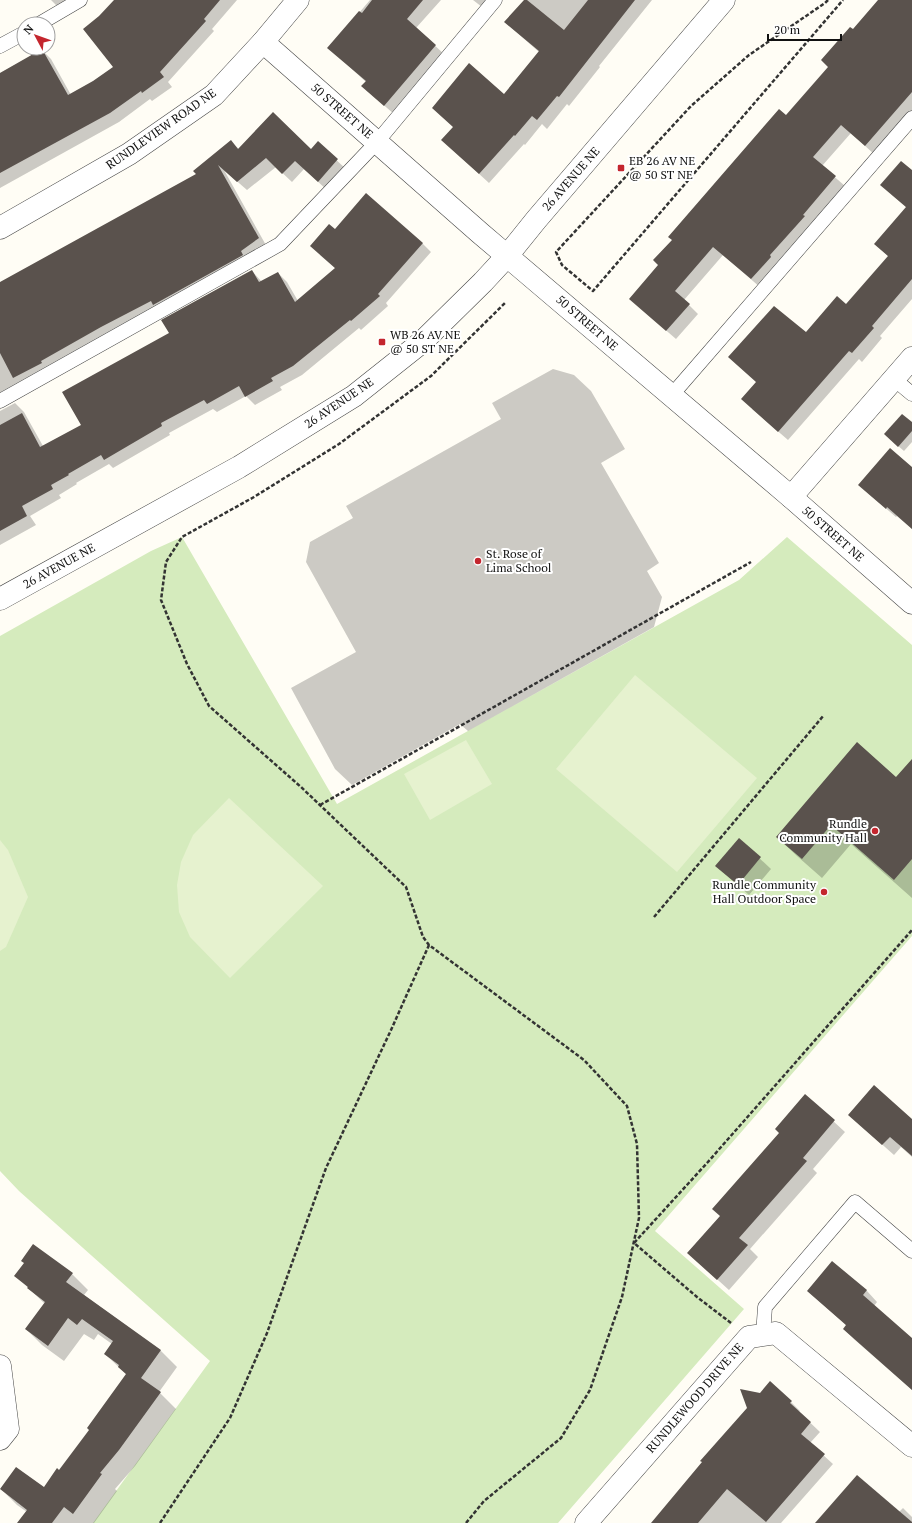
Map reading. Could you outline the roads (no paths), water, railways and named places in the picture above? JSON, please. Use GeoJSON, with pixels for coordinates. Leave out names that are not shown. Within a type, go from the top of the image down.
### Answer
{"type":"FeatureCollection","features":[{"type":"Feature","properties":{"kind":"street","name":"RUNDLEVIEW ROAD NE"},"geometry":{"type":"LineString","coordinates":[[0,228],[129,154],[214,95],[263,42],[298,0]]}},
{"type":"Feature","properties":{"kind":"street","name":"26 AVENUE NE"},"geometry":{"type":"LineString","coordinates":[[0,599],[240,467],[354,396],[422,342],[507,256],[541,214],[724,0]]}},
{"type":"Feature","properties":{"kind":"street","name":"50 STREET NE"},"geometry":{"type":"LineString","coordinates":[[263,42],[507,256],[791,497],[912,604]]}},
{"type":"Feature","properties":{"kind":"street"},"geometry":{"type":"LineString","coordinates":[[791,497],[912,358]]}},
{"type":"Feature","properties":{"kind":"street"},"geometry":{"type":"LineString","coordinates":[[756,1336],[776,1333],[912,1446]]}},
{"type":"Feature","properties":{"kind":"street","name":"RUNDLEWOOD DRIVE NE"},"geometry":{"type":"LineString","coordinates":[[586,1523],[756,1336]]}},
{"type":"Feature","properties":{"kind":"street"},"geometry":{"type":"LineString","coordinates":[[0,1366],[8,1429],[0,1439]]}},
{"type":"Feature","properties":{"kind":"lane"},"geometry":{"type":"LineString","coordinates":[[53,16],[80,0]]}},
{"type":"Feature","properties":{"kind":"lane"},"geometry":{"type":"LineString","coordinates":[[0,401],[280,244],[377,142],[495,0]]}},
{"type":"Feature","properties":{"kind":"lane"},"geometry":{"type":"LineString","coordinates":[[0,46],[16,37]]}},
{"type":"Feature","properties":{"kind":"lane"},"geometry":{"type":"LineString","coordinates":[[671,396],[912,118]]}},
{"type":"Feature","properties":{"kind":"lane"},"geometry":{"type":"LineString","coordinates":[[894,379],[912,394]]}},
{"type":"Feature","properties":{"kind":"lane"},"geometry":{"type":"LineString","coordinates":[[756,1336],[764,1307],[855,1202],[912,1251]]}},
{"type":"Feature","properties":{"kind":"place","name":"EB 26 AV NE @ 50 ST NE"},"geometry":{"type":"Point","coordinates":[621,168]}},
{"type":"Feature","properties":{"kind":"place","name":"WB 26 AV NE @ 50 ST NE"},"geometry":{"type":"Point","coordinates":[382,342]}},
{"type":"Feature","properties":{"kind":"place","name":"St. Rose of Lima School"},"geometry":{"type":"Point","coordinates":[478,561]}},
{"type":"Feature","properties":{"kind":"place","name":"Rundle Community Hall"},"geometry":{"type":"Point","coordinates":[875,831]}},
{"type":"Feature","properties":{"kind":"place","name":"Rundle Community Hall Outdoor Space"},"geometry":{"type":"Point","coordinates":[824,892]}}]}
